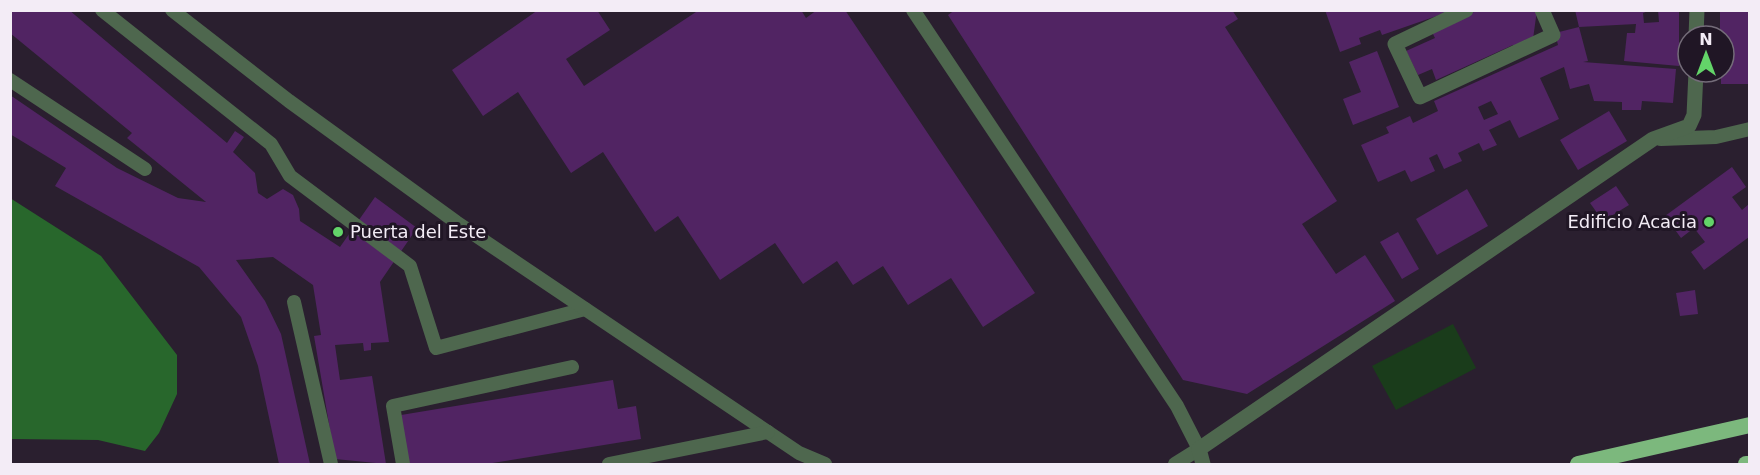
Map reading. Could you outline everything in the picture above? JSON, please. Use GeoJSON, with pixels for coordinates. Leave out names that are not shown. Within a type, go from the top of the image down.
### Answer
{"type":"FeatureCollection","features":[{"type":"Feature","properties":{"kind":"highway"},"geometry":{"type":"LineString","coordinates":[[1578,465],[1749,425]]}},
{"type":"Feature","properties":{"kind":"street"},"geometry":{"type":"LineString","coordinates":[[1466,10],[1395,44],[1420,97],[1553,35],[1542,10]]}},
{"type":"Feature","properties":{"kind":"street"},"geometry":{"type":"LineString","coordinates":[[1203,465],[1199,449],[1653,139],[1689,126],[1694,115],[1695,84]]}},
{"type":"Feature","properties":{"kind":"lane"},"geometry":{"type":"LineString","coordinates":[[102,10],[271,144],[290,176],[410,266],[436,348],[585,309]]}},
{"type":"Feature","properties":{"kind":"lane"},"geometry":{"type":"LineString","coordinates":[[172,10],[308,115],[456,222],[799,453],[825,465]]}},
{"type":"Feature","properties":{"kind":"lane"},"geometry":{"type":"LineString","coordinates":[[913,10],[1177,406],[1199,449],[1175,465]]}},
{"type":"Feature","properties":{"kind":"lane"},"geometry":{"type":"LineString","coordinates":[[10,80],[145,169]]}},
{"type":"Feature","properties":{"kind":"lane"},"geometry":{"type":"LineString","coordinates":[[1653,139],[1716,137],[1749,129]]}},
{"type":"Feature","properties":{"kind":"lane"},"geometry":{"type":"LineString","coordinates":[[294,302],[331,465]]}},
{"type":"Feature","properties":{"kind":"lane"},"geometry":{"type":"LineString","coordinates":[[403,465],[393,406],[572,367]]}},
{"type":"Feature","properties":{"kind":"lane"},"geometry":{"type":"LineString","coordinates":[[609,465],[768,432]]}},
{"type":"Feature","properties":{"kind":"green space"},"geometry":{"type":"Polygon","coordinates":[[[10,198],[101,256],[177,355],[177,394],[159,433],[145,451],[98,440],[11,439],[10,198]]]}},
{"type":"Feature","properties":{"kind":"green space"},"geometry":{"type":"Polygon","coordinates":[[[1453,324],[1476,368],[1396,410],[1372,366],[1453,324]]]}},
{"type":"Feature","properties":{"kind":"building"},"geometry":{"type":"Polygon","coordinates":[[[10,10],[69,10],[227,143],[235,131],[244,137],[233,152],[255,173],[258,193],[267,199],[283,189],[293,195],[299,209],[300,221],[340,247],[375,197],[417,228],[380,282],[389,342],[371,343],[371,350],[364,351],[363,343],[335,345],[340,380],[372,376],[386,464],[335,459],[314,336],[321,335],[313,285],[273,257],[236,260],[265,301],[281,334],[310,464],[279,464],[258,366],[241,317],[199,267],[55,186],[66,168],[10,134],[10,95],[117,168],[178,198],[206,202],[127,138],[132,133],[10,33],[10,10]]]}},
{"type":"Feature","properties":{"kind":"building"},"geometry":{"type":"Polygon","coordinates":[[[538,10],[597,10],[610,30],[566,59],[584,86],[699,10],[801,10],[806,18],[817,10],[845,10],[1035,293],[983,327],[951,278],[908,305],[883,266],[853,285],[837,261],[803,284],[775,243],[720,280],[678,216],[655,232],[603,152],[571,173],[518,92],[483,116],[452,70],[538,10]]]}},
{"type":"Feature","properties":{"kind":"building"},"geometry":{"type":"Polygon","coordinates":[[[955,10],[1232,10],[1238,19],[1225,27],[1337,201],[1302,224],[1336,274],[1365,255],[1395,301],[1247,394],[1183,380],[948,15],[955,10]]]}},
{"type":"Feature","properties":{"kind":"building"},"geometry":{"type":"Polygon","coordinates":[[[1325,10],[1451,11],[1382,35],[1380,30],[1359,38],[1361,44],[1340,52],[1325,10]]]}},
{"type":"Feature","properties":{"kind":"building"},"geometry":{"type":"Polygon","coordinates":[[[1478,10],[1537,10],[1533,39],[1514,48],[1513,45],[1436,80],[1432,69],[1418,75],[1406,51],[1435,38],[1432,32],[1478,10]]]}},
{"type":"Feature","properties":{"kind":"building"},"geometry":{"type":"Polygon","coordinates":[[[1575,10],[1651,10],[1643,13],[1644,23],[1659,22],[1658,10],[1679,10],[1679,24],[1676,24],[1676,66],[1624,61],[1627,33],[1635,33],[1636,24],[1579,27],[1575,10]]]}},
{"type":"Feature","properties":{"kind":"building"},"geometry":{"type":"Polygon","coordinates":[[[1720,10],[1749,10],[1749,84],[1736,84],[1736,24],[1720,24],[1720,10]]]}},
{"type":"Feature","properties":{"kind":"building"},"geometry":{"type":"Polygon","coordinates":[[[1579,27],[1588,61],[1583,62],[1676,69],[1673,103],[1642,101],[1641,110],[1622,110],[1622,102],[1594,101],[1589,84],[1570,89],[1564,67],[1540,78],[1559,119],[1519,138],[1510,120],[1489,130],[1497,145],[1483,151],[1479,143],[1458,153],[1462,161],[1444,169],[1437,154],[1429,158],[1435,171],[1411,182],[1405,170],[1378,182],[1361,145],[1389,133],[1386,127],[1410,116],[1413,123],[1438,111],[1434,101],[1558,45],[1555,33],[1579,27]],[[1491,101],[1478,107],[1484,120],[1498,114],[1491,101]]]}},
{"type":"Feature","properties":{"kind":"building"},"geometry":{"type":"Polygon","coordinates":[[[1377,51],[1399,107],[1353,125],[1343,99],[1361,92],[1349,62],[1377,51]]]}},
{"type":"Feature","properties":{"kind":"building"},"geometry":{"type":"Polygon","coordinates":[[[1609,111],[1627,141],[1578,170],[1560,140],[1609,111]]]}},
{"type":"Feature","properties":{"kind":"building","name":"Edificio Acacia"},"geometry":{"type":"Polygon","coordinates":[[[1732,167],[1746,187],[1732,197],[1742,210],[1749,204],[1749,237],[1704,270],[1691,252],[1705,242],[1694,228],[1681,238],[1665,216],[1732,167]]]}},
{"type":"Feature","properties":{"kind":"building"},"geometry":{"type":"Polygon","coordinates":[[[1616,186],[1629,205],[1603,221],[1590,203],[1616,186]]]}},
{"type":"Feature","properties":{"kind":"building"},"geometry":{"type":"Polygon","coordinates":[[[1467,189],[1488,226],[1437,255],[1416,219],[1467,189]]]}},
{"type":"Feature","properties":{"kind":"building"},"geometry":{"type":"Polygon","coordinates":[[[1398,232],[1419,269],[1402,279],[1380,242],[1398,232]]]}},
{"type":"Feature","properties":{"kind":"building"},"geometry":{"type":"Polygon","coordinates":[[[1695,290],[1698,314],[1680,316],[1676,293],[1695,290]]]}},
{"type":"Feature","properties":{"kind":"building"},"geometry":{"type":"Polygon","coordinates":[[[613,380],[618,409],[636,406],[641,439],[486,464],[409,464],[401,415],[613,380]]]}},
{"type":"Feature","properties":{"kind":"place","name":"Edificio Acacia"},"geometry":{"type":"Point","coordinates":[1709,222]}},
{"type":"Feature","properties":{"kind":"place","name":"Puerta del Este"},"geometry":{"type":"Point","coordinates":[338,232]}}]}
